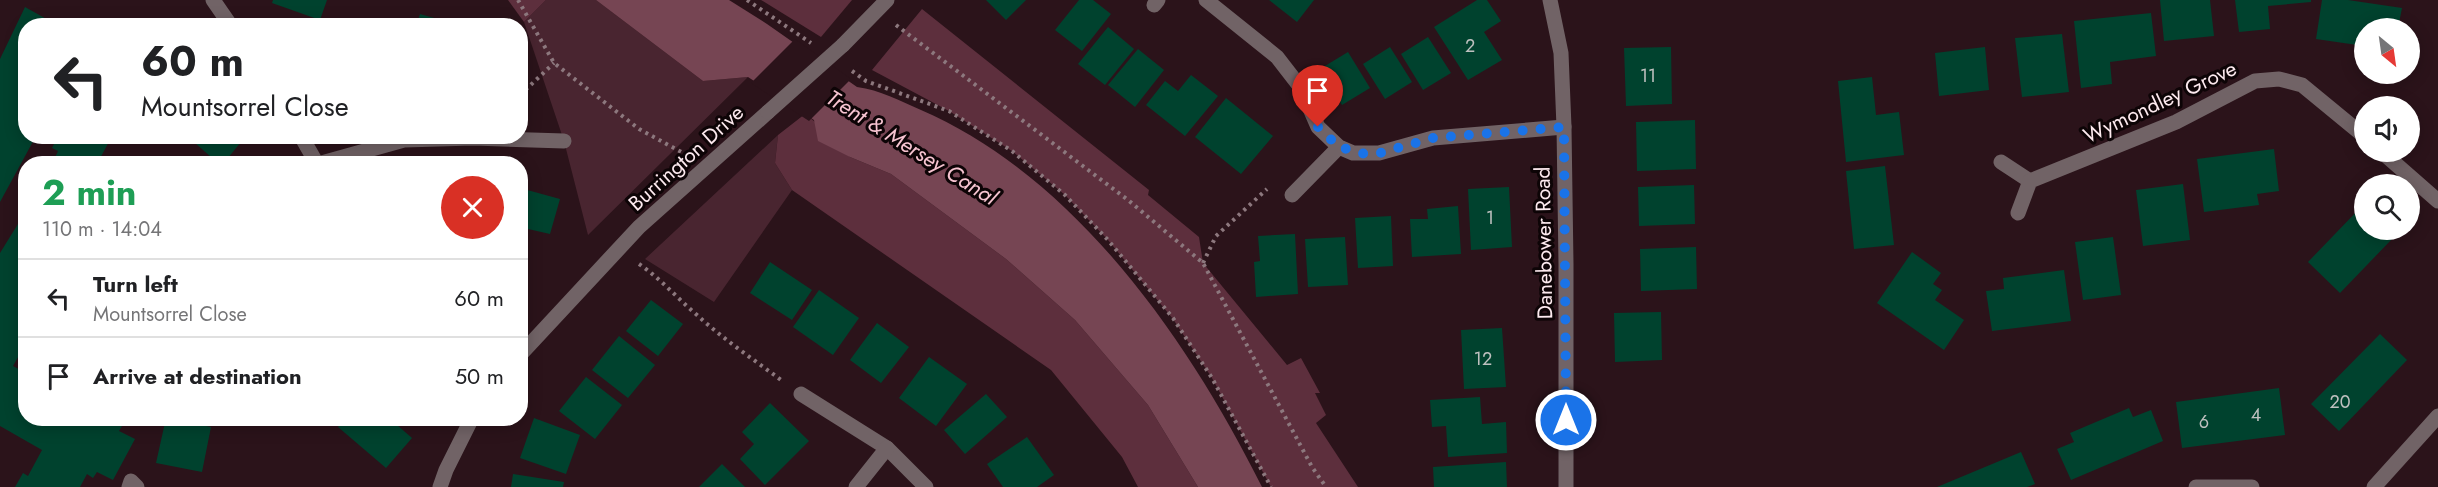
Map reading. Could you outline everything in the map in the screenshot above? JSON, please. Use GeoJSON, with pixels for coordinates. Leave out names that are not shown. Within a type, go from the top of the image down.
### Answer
{"type":"FeatureCollection","features":[{"type":"Feature","properties":{"kind":"street"},"geometry":{"type":"LineString","coordinates":[[213,0],[225,18]]}},
{"type":"Feature","properties":{"kind":"street"},"geometry":{"type":"LineString","coordinates":[[1206,0],[1277,57],[1301,88],[1318,127],[1339,147],[1365,154],[1380,153],[1433,138],[1564,127]]}},
{"type":"Feature","properties":{"kind":"street","name":"Danebower Road"},"geometry":{"type":"LineString","coordinates":[[1550,0],[1561,53],[1564,127],[1566,487]]}},
{"type":"Feature","properties":{"kind":"street","name":"Burrington Drive"},"geometry":{"type":"LineString","coordinates":[[528,346],[639,227],[709,167],[843,45],[882,5]]}},
{"type":"Feature","properties":{"kind":"street","name":"Wymondley Grove"},"geometry":{"type":"LineString","coordinates":[[2030,181],[2176,122],[2255,81],[2278,79],[2302,85],[2354,128]]}},
{"type":"Feature","properties":{"kind":"street"},"geometry":{"type":"LineString","coordinates":[[528,139],[564,141]]}},
{"type":"Feature","properties":{"kind":"street"},"geometry":{"type":"LineString","coordinates":[[346,156],[390,144]]}},
{"type":"Feature","properties":{"kind":"street"},"geometry":{"type":"LineString","coordinates":[[1292,195],[1339,147]]}},
{"type":"Feature","properties":{"kind":"street"},"geometry":{"type":"LineString","coordinates":[[2001,162],[2030,181],[2018,213]]}},
{"type":"Feature","properties":{"kind":"street"},"geometry":{"type":"LineString","coordinates":[[2393,162],[2438,201]]}},
{"type":"Feature","properties":{"kind":"street"},"geometry":{"type":"LineString","coordinates":[[801,394],[887,448],[926,487]]}},
{"type":"Feature","properties":{"kind":"street"},"geometry":{"type":"LineString","coordinates":[[2374,487],[2438,416]]}},
{"type":"Feature","properties":{"kind":"street"},"geometry":{"type":"LineString","coordinates":[[440,487],[468,426]]}},
{"type":"Feature","properties":{"kind":"street"},"geometry":{"type":"LineString","coordinates":[[856,487],[887,448]]}},
{"type":"Feature","properties":{"kind":"street"},"geometry":{"type":"LineString","coordinates":[[129,487],[131,481],[137,487]]}},
{"type":"Feature","properties":{"kind":"street"},"geometry":{"type":"LineString","coordinates":[[2196,487],[2252,487]]}},
{"type":"Feature","properties":{"kind":"path"},"geometry":{"type":"LineString","coordinates":[[518,0],[554,63],[639,129],[709,167]]}},
{"type":"Feature","properties":{"kind":"path"},"geometry":{"type":"LineString","coordinates":[[747,0],[819,48]]}},
{"type":"Feature","properties":{"kind":"path"},"geometry":{"type":"LineString","coordinates":[[882,5],[1128,200],[1203,263],[1312,467],[1326,487]]}},
{"type":"Feature","properties":{"kind":"path"},"geometry":{"type":"LineString","coordinates":[[528,87],[554,63]]}},
{"type":"Feature","properties":{"kind":"path"},"geometry":{"type":"LineString","coordinates":[[847,68],[866,81],[949,111],[1012,151],[1065,195],[1108,240],[1173,318],[1212,378],[1271,487]]}},
{"type":"Feature","properties":{"kind":"path"},"geometry":{"type":"LineString","coordinates":[[1203,263],[1216,236],[1276,181],[1292,195]]}},
{"type":"Feature","properties":{"kind":"path"},"geometry":{"type":"LineString","coordinates":[[618,250],[660,278],[696,315],[801,394]]}},
{"type":"Feature","properties":{"kind":"shaded area"},"geometry":{"type":"Polygon","coordinates":[[[508,0],[546,0],[528,18],[521,18],[508,0]]]}},
{"type":"Feature","properties":{"kind":"shaded area"},"geometry":{"type":"Polygon","coordinates":[[[546,0],[596,0],[703,81],[748,77],[588,235],[564,141],[528,34],[528,18],[546,0]]]}},
{"type":"Feature","properties":{"kind":"shaded area"},"geometry":{"type":"Polygon","coordinates":[[[761,0],[852,0],[821,37],[761,0]]]}},
{"type":"Feature","properties":{"kind":"shaded area"},"geometry":{"type":"Polygon","coordinates":[[[922,9],[1149,190],[1148,195],[1199,237],[1203,263],[1287,365],[1301,358],[1320,393],[1315,393],[1326,415],[1316,423],[1358,487],[1271,487],[1212,378],[1173,319],[1108,240],[1065,195],[1012,151],[949,111],[872,70],[922,9]]]}},
{"type":"Feature","properties":{"kind":"shaded area"},"geometry":{"type":"Polygon","coordinates":[[[805,114],[850,157],[891,174],[1006,259],[1075,320],[1148,405],[1198,487],[1138,487],[1122,457],[1051,370],[792,190],[775,163],[778,135],[805,114]]]}},
{"type":"Feature","properties":{"kind":"shaded area"},"geometry":{"type":"Polygon","coordinates":[[[778,135],[775,163],[792,190],[714,302],[645,259],[778,135]]]}},
{"type":"Feature","properties":{"kind":"water","name":"Trent & Mersey Canal"},"geometry":{"type":"Polygon","coordinates":[[[596,0],[729,0],[857,87],[882,93],[977,139],[1029,177],[1078,220],[1122,269],[1163,321],[1200,376],[1262,487],[1198,487],[1148,405],[1075,320],[1006,259],[891,174],[818,141],[814,120],[748,77],[703,81],[596,0]]]}},
{"type":"Feature","properties":{"kind":"pier"},"geometry":{"type":"Polygon","coordinates":[[[795,39],[851,79],[809,121],[751,83],[795,39]]]}},
{"type":"Feature","properties":{"kind":"building"},"geometry":{"type":"Polygon","coordinates":[[[273,0],[327,0],[321,18],[314,18],[272,3],[273,0]]]}},
{"type":"Feature","properties":{"kind":"building"},"geometry":{"type":"Polygon","coordinates":[[[986,0],[1026,0],[1006,20],[986,0]]]}},
{"type":"Feature","properties":{"kind":"building"},"geometry":{"type":"Polygon","coordinates":[[[1079,0],[1093,0],[1111,14],[1082,51],[1055,30],[1079,0]]]}},
{"type":"Feature","properties":{"kind":"building"},"geometry":{"type":"Polygon","coordinates":[[[1269,0],[1314,0],[1297,22],[1269,0]]]}},
{"type":"Feature","properties":{"kind":"building"},"geometry":{"type":"Polygon","coordinates":[[[1477,0],[1487,0],[1501,21],[1484,32],[1502,60],[1468,80],[1434,27],[1477,0]]]}},
{"type":"Feature","properties":{"kind":"building"},"geometry":{"type":"Polygon","coordinates":[[[2160,0],[2210,0],[2214,36],[2164,41],[2160,0]]]}},
{"type":"Feature","properties":{"kind":"building"},"geometry":{"type":"Polygon","coordinates":[[[2235,0],[2311,0],[2311,2],[2268,6],[2270,29],[2239,32],[2235,0]]]}},
{"type":"Feature","properties":{"kind":"building"},"geometry":{"type":"Polygon","coordinates":[[[2322,0],[2348,0],[2402,8],[2400,18],[2354,18],[2354,45],[2316,39],[2322,0]]]}},
{"type":"Feature","properties":{"kind":"building"},"geometry":{"type":"Polygon","coordinates":[[[25,7],[45,18],[20,18],[25,7]]]}},
{"type":"Feature","properties":{"kind":"building"},"geometry":{"type":"Polygon","coordinates":[[[2151,13],[2156,56],[2110,62],[2112,84],[2081,88],[2074,21],[2151,13]]]}},
{"type":"Feature","properties":{"kind":"building"},"geometry":{"type":"Polygon","coordinates":[[[420,14],[434,18],[419,18],[420,14]]]}},
{"type":"Feature","properties":{"kind":"building"},"geometry":{"type":"Polygon","coordinates":[[[18,22],[18,144],[32,144],[25,156],[18,156],[18,169],[0,202],[0,59],[18,22]]]}},
{"type":"Feature","properties":{"kind":"building"},"geometry":{"type":"Polygon","coordinates":[[[1108,27],[1134,49],[1105,85],[1078,64],[1108,27]]]}},
{"type":"Feature","properties":{"kind":"building"},"geometry":{"type":"Polygon","coordinates":[[[2062,34],[2069,92],[2022,97],[2015,38],[2062,34]]]}},
{"type":"Feature","properties":{"kind":"building"},"geometry":{"type":"Polygon","coordinates":[[[1428,37],[1451,73],[1423,90],[1401,54],[1428,37]]]}},
{"type":"Feature","properties":{"kind":"building"},"geometry":{"type":"Polygon","coordinates":[[[1390,47],[1412,82],[1385,99],[1363,64],[1390,47]]]}},
{"type":"Feature","properties":{"kind":"building"},"geometry":{"type":"Polygon","coordinates":[[[1671,47],[1672,104],[1626,106],[1624,48],[1671,47]]]}},
{"type":"Feature","properties":{"kind":"building"},"geometry":{"type":"Polygon","coordinates":[[[1985,47],[1989,90],[1939,96],[1935,53],[1985,47]]]}},
{"type":"Feature","properties":{"kind":"building"},"geometry":{"type":"Polygon","coordinates":[[[1138,49],[1164,70],[1135,107],[1108,85],[1138,49]]]}},
{"type":"Feature","properties":{"kind":"building"},"geometry":{"type":"Polygon","coordinates":[[[1348,52],[1370,88],[1342,105],[1320,69],[1348,52]]]}},
{"type":"Feature","properties":{"kind":"building"},"geometry":{"type":"Polygon","coordinates":[[[1191,75],[1218,96],[1185,136],[1146,105],[1165,81],[1178,91],[1191,75]]]}},
{"type":"Feature","properties":{"kind":"building"},"geometry":{"type":"Polygon","coordinates":[[[1872,77],[1876,115],[1899,112],[1904,155],[1846,162],[1838,81],[1872,77]]]}},
{"type":"Feature","properties":{"kind":"building"},"geometry":{"type":"Polygon","coordinates":[[[1226,98],[1273,136],[1241,174],[1195,137],[1226,98]]]}},
{"type":"Feature","properties":{"kind":"building"},"geometry":{"type":"Polygon","coordinates":[[[1695,120],[1696,169],[1637,171],[1636,122],[1695,120]]]}},
{"type":"Feature","properties":{"kind":"building"},"geometry":{"type":"Polygon","coordinates":[[[54,144],[108,144],[101,156],[56,156],[58,151],[52,148],[54,144]]]}},
{"type":"Feature","properties":{"kind":"building"},"geometry":{"type":"Polygon","coordinates":[[[196,144],[239,144],[230,156],[210,156],[196,144]]]}},
{"type":"Feature","properties":{"kind":"building"},"geometry":{"type":"Polygon","coordinates":[[[2274,149],[2279,191],[2257,194],[2259,205],[2204,212],[2197,159],[2274,149]]]}},
{"type":"Feature","properties":{"kind":"building"},"geometry":{"type":"Polygon","coordinates":[[[1885,166],[1894,245],[1854,249],[1846,171],[1885,166]]]}},
{"type":"Feature","properties":{"kind":"building"},"geometry":{"type":"Polygon","coordinates":[[[2183,184],[2190,240],[2143,246],[2136,190],[2183,184]]]}},
{"type":"Feature","properties":{"kind":"building"},"geometry":{"type":"Polygon","coordinates":[[[1694,185],[1695,224],[1639,226],[1638,187],[1694,185]]]}},
{"type":"Feature","properties":{"kind":"building"},"geometry":{"type":"Polygon","coordinates":[[[1509,187],[1512,247],[1471,250],[1468,189],[1509,187]]]}},
{"type":"Feature","properties":{"kind":"building"},"geometry":{"type":"Polygon","coordinates":[[[528,190],[560,199],[550,234],[528,229],[528,190]]]}},
{"type":"Feature","properties":{"kind":"building"},"geometry":{"type":"Polygon","coordinates":[[[1458,206],[1461,254],[1412,257],[1410,219],[1428,219],[1427,209],[1458,206]]]}},
{"type":"Feature","properties":{"kind":"building"},"geometry":{"type":"Polygon","coordinates":[[[2354,214],[2354,240],[2391,240],[2340,293],[2308,262],[2354,214]]]}},
{"type":"Feature","properties":{"kind":"building"},"geometry":{"type":"Polygon","coordinates":[[[1391,216],[1393,266],[1358,268],[1355,218],[1391,216]]]}},
{"type":"Feature","properties":{"kind":"building"},"geometry":{"type":"Polygon","coordinates":[[[18,224],[18,357],[13,366],[18,369],[18,426],[122,426],[119,431],[135,439],[113,480],[97,472],[93,478],[87,474],[80,487],[15,487],[23,473],[28,476],[42,450],[0,426],[0,253],[18,224]]]}},
{"type":"Feature","properties":{"kind":"building"},"geometry":{"type":"Polygon","coordinates":[[[1295,234],[1298,294],[1256,297],[1254,262],[1260,261],[1258,236],[1295,234]]]}},
{"type":"Feature","properties":{"kind":"building"},"geometry":{"type":"Polygon","coordinates":[[[1345,237],[1348,285],[1308,287],[1305,239],[1345,237]]]}},
{"type":"Feature","properties":{"kind":"building"},"geometry":{"type":"Polygon","coordinates":[[[2113,237],[2121,295],[2083,300],[2075,242],[2113,237]]]}},
{"type":"Feature","properties":{"kind":"building"},"geometry":{"type":"Polygon","coordinates":[[[1696,247],[1697,289],[1641,291],[1640,249],[1696,247]]]}},
{"type":"Feature","properties":{"kind":"building"},"geometry":{"type":"Polygon","coordinates":[[[1912,252],[1941,273],[1933,284],[1942,290],[1935,300],[1964,320],[1944,350],[1877,303],[1912,252]]]}},
{"type":"Feature","properties":{"kind":"building"},"geometry":{"type":"Polygon","coordinates":[[[770,262],[812,290],[792,320],[750,293],[770,262]]]}},
{"type":"Feature","properties":{"kind":"building"},"geometry":{"type":"Polygon","coordinates":[[[2064,270],[2071,321],[1992,331],[1986,291],[2004,289],[2003,278],[2064,270]]]}},
{"type":"Feature","properties":{"kind":"building"},"geometry":{"type":"Polygon","coordinates":[[[819,290],[859,318],[833,355],[793,327],[819,290]]]}},
{"type":"Feature","properties":{"kind":"building"},"geometry":{"type":"Polygon","coordinates":[[[651,300],[683,324],[658,356],[626,331],[651,300]]]}},
{"type":"Feature","properties":{"kind":"building"},"geometry":{"type":"Polygon","coordinates":[[[1661,312],[1662,360],[1615,362],[1614,313],[1661,312]]]}},
{"type":"Feature","properties":{"kind":"building"},"geometry":{"type":"Polygon","coordinates":[[[877,323],[909,347],[881,383],[850,360],[877,323]]]}},
{"type":"Feature","properties":{"kind":"building"},"geometry":{"type":"Polygon","coordinates":[[[1502,328],[1506,387],[1464,389],[1461,330],[1502,328]]]}},
{"type":"Feature","properties":{"kind":"building"},"geometry":{"type":"Polygon","coordinates":[[[2380,334],[2407,360],[2339,431],[2311,404],[2380,334]]]}},
{"type":"Feature","properties":{"kind":"building"},"geometry":{"type":"Polygon","coordinates":[[[619,336],[655,365],[628,398],[592,370],[619,336]]]}},
{"type":"Feature","properties":{"kind":"building"},"geometry":{"type":"Polygon","coordinates":[[[929,357],[967,384],[936,426],[899,398],[929,357]]]}},
{"type":"Feature","properties":{"kind":"building"},"geometry":{"type":"Polygon","coordinates":[[[586,377],[622,405],[595,439],[559,411],[586,377]]]}},
{"type":"Feature","properties":{"kind":"building"},"geometry":{"type":"Polygon","coordinates":[[[2279,388],[2285,435],[2182,448],[2176,402],[2279,388]]]}},
{"type":"Feature","properties":{"kind":"building"},"geometry":{"type":"Polygon","coordinates":[[[986,394],[1007,417],[965,454],[944,430],[986,394]]]}},
{"type":"Feature","properties":{"kind":"building"},"geometry":{"type":"Polygon","coordinates":[[[1480,397],[1482,424],[1506,422],[1507,453],[1448,457],[1446,426],[1432,427],[1430,400],[1480,397]]]}},
{"type":"Feature","properties":{"kind":"building"},"geometry":{"type":"Polygon","coordinates":[[[770,403],[809,441],[765,485],[740,459],[754,444],[742,432],[770,403]]]}},
{"type":"Feature","properties":{"kind":"building"},"geometry":{"type":"Polygon","coordinates":[[[2129,408],[2133,417],[2151,410],[2163,441],[2071,480],[2057,449],[2074,442],[2070,433],[2129,408]]]}},
{"type":"Feature","properties":{"kind":"building"},"geometry":{"type":"Polygon","coordinates":[[[534,418],[580,435],[566,474],[520,458],[534,418]]]}},
{"type":"Feature","properties":{"kind":"building"},"geometry":{"type":"Polygon","coordinates":[[[164,426],[211,427],[202,472],[156,463],[164,426]]]}},
{"type":"Feature","properties":{"kind":"building"},"geometry":{"type":"Polygon","coordinates":[[[398,426],[412,438],[386,468],[338,427],[398,426]]]}},
{"type":"Feature","properties":{"kind":"building"},"geometry":{"type":"Polygon","coordinates":[[[1027,437],[1054,475],[1037,487],[1003,487],[987,464],[1027,437]]]}},
{"type":"Feature","properties":{"kind":"building"},"geometry":{"type":"Polygon","coordinates":[[[2021,452],[2035,484],[2027,487],[1937,487],[2021,452]]]}},
{"type":"Feature","properties":{"kind":"building"},"geometry":{"type":"Polygon","coordinates":[[[1506,462],[1507,487],[1434,487],[1433,467],[1506,462]]]}},
{"type":"Feature","properties":{"kind":"building"},"geometry":{"type":"Polygon","coordinates":[[[722,464],[745,487],[699,487],[722,464]]]}},
{"type":"Feature","properties":{"kind":"building"},"geometry":{"type":"Polygon","coordinates":[[[513,474],[564,482],[563,487],[511,487],[513,474]]]}},
{"type":"Feature","properties":{"kind":"route"},"geometry":{"type":"LineString","coordinates":[[1318,127],[1339,147],[1353,153],[1365,154],[1380,153],[1433,138],[1564,127],[1566,420]]}}]}
